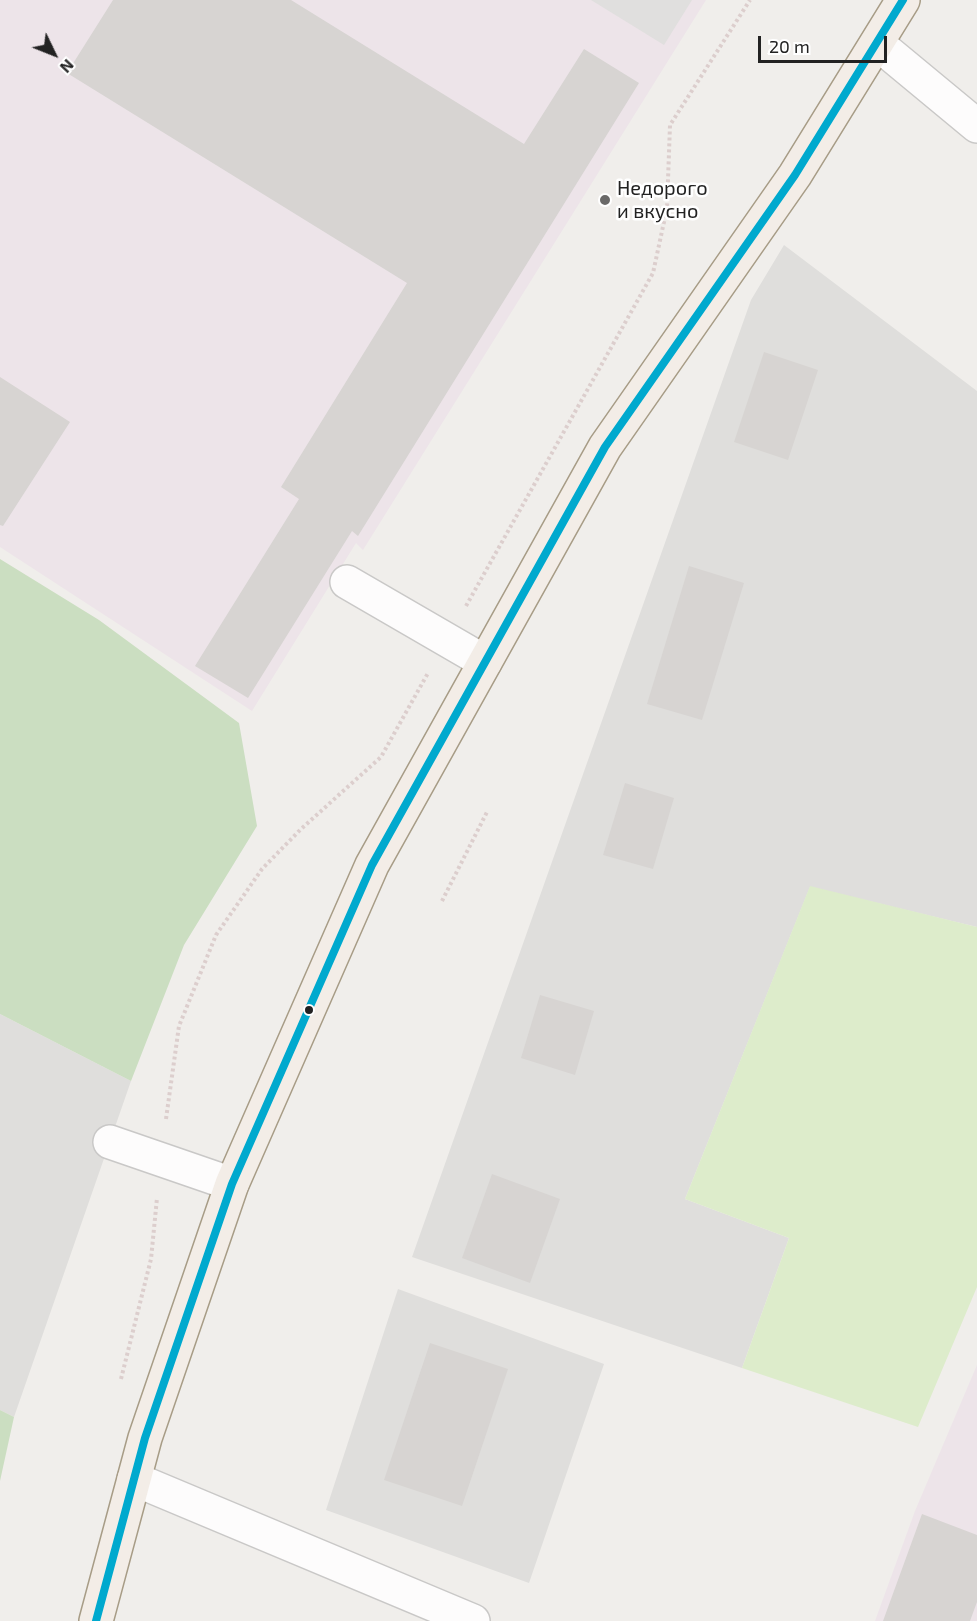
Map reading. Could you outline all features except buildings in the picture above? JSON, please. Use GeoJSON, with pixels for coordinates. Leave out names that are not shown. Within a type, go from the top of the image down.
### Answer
{"type":"FeatureCollection","features":[{"type":"Feature","properties":{"kind":"main road"},"geometry":{"type":"LineString","coordinates":[[96,1621],[146,1438],[232,1184],[372,865],[605,447],[795,175],[878,44],[903,0]]}},
{"type":"Feature","properties":{"kind":"street"},"geometry":{"type":"LineString","coordinates":[[878,44],[977,126]]}},
{"type":"Feature","properties":{"kind":"street"},"geometry":{"type":"LineString","coordinates":[[348,582],[485,662]]}},
{"type":"Feature","properties":{"kind":"street"},"geometry":{"type":"LineString","coordinates":[[110,1142],[232,1184]]}},
{"type":"Feature","properties":{"kind":"street"},"geometry":{"type":"LineString","coordinates":[[134,1479],[473,1621]]}},
{"type":"Feature","properties":{"kind":"path"},"geometry":{"type":"LineString","coordinates":[[442,901],[488,810]]}},
{"type":"Feature","properties":{"kind":"shaded area"},"geometry":{"type":"Polygon","coordinates":[[[0,0],[706,0],[363,550],[356,543],[252,711],[0,547],[0,0]]]}},
{"type":"Feature","properties":{"kind":"shaded area"},"geometry":{"type":"Polygon","coordinates":[[[591,0],[692,0],[664,45],[591,0]]]}},
{"type":"Feature","properties":{"kind":"shaded area"},"geometry":{"type":"Polygon","coordinates":[[[784,245],[977,391],[977,927],[810,887],[685,1199],[789,1238],[742,1368],[412,1257],[751,300],[784,245]]]}},
{"type":"Feature","properties":{"kind":"shaded area"},"geometry":{"type":"Polygon","coordinates":[[[0,1014],[131,1081],[14,1417],[0,1410],[0,1014]]]}},
{"type":"Feature","properties":{"kind":"shaded area"},"geometry":{"type":"Polygon","coordinates":[[[398,1289],[604,1364],[529,1583],[326,1510],[398,1289]]]}},
{"type":"Feature","properties":{"kind":"shaded area"},"geometry":{"type":"Polygon","coordinates":[[[977,1365],[977,1621],[875,1621],[915,1511],[977,1365]]]}},
{"type":"Feature","properties":{"kind":"green space"},"geometry":{"type":"Polygon","coordinates":[[[0,559],[99,620],[239,723],[257,826],[184,945],[131,1081],[0,1014],[0,559]]]}},
{"type":"Feature","properties":{"kind":"green space"},"geometry":{"type":"Polygon","coordinates":[[[810,886],[977,927],[977,1287],[918,1427],[742,1368],[789,1238],[685,1199],[810,886]]]}},
{"type":"Feature","properties":{"kind":"green space"},"geometry":{"type":"Polygon","coordinates":[[[0,1410],[14,1417],[0,1481],[0,1410]]]}},
{"type":"Feature","properties":{"kind":"transit line"},"geometry":{"type":"LineString","coordinates":[[96,1621],[145,1438],[232,1184],[372,865],[605,447],[795,175],[903,0]]}},
{"type":"Feature","properties":{"kind":"place","name":"Недорого и вкусно"},"geometry":{"type":"Point","coordinates":[605,200]}}]}
